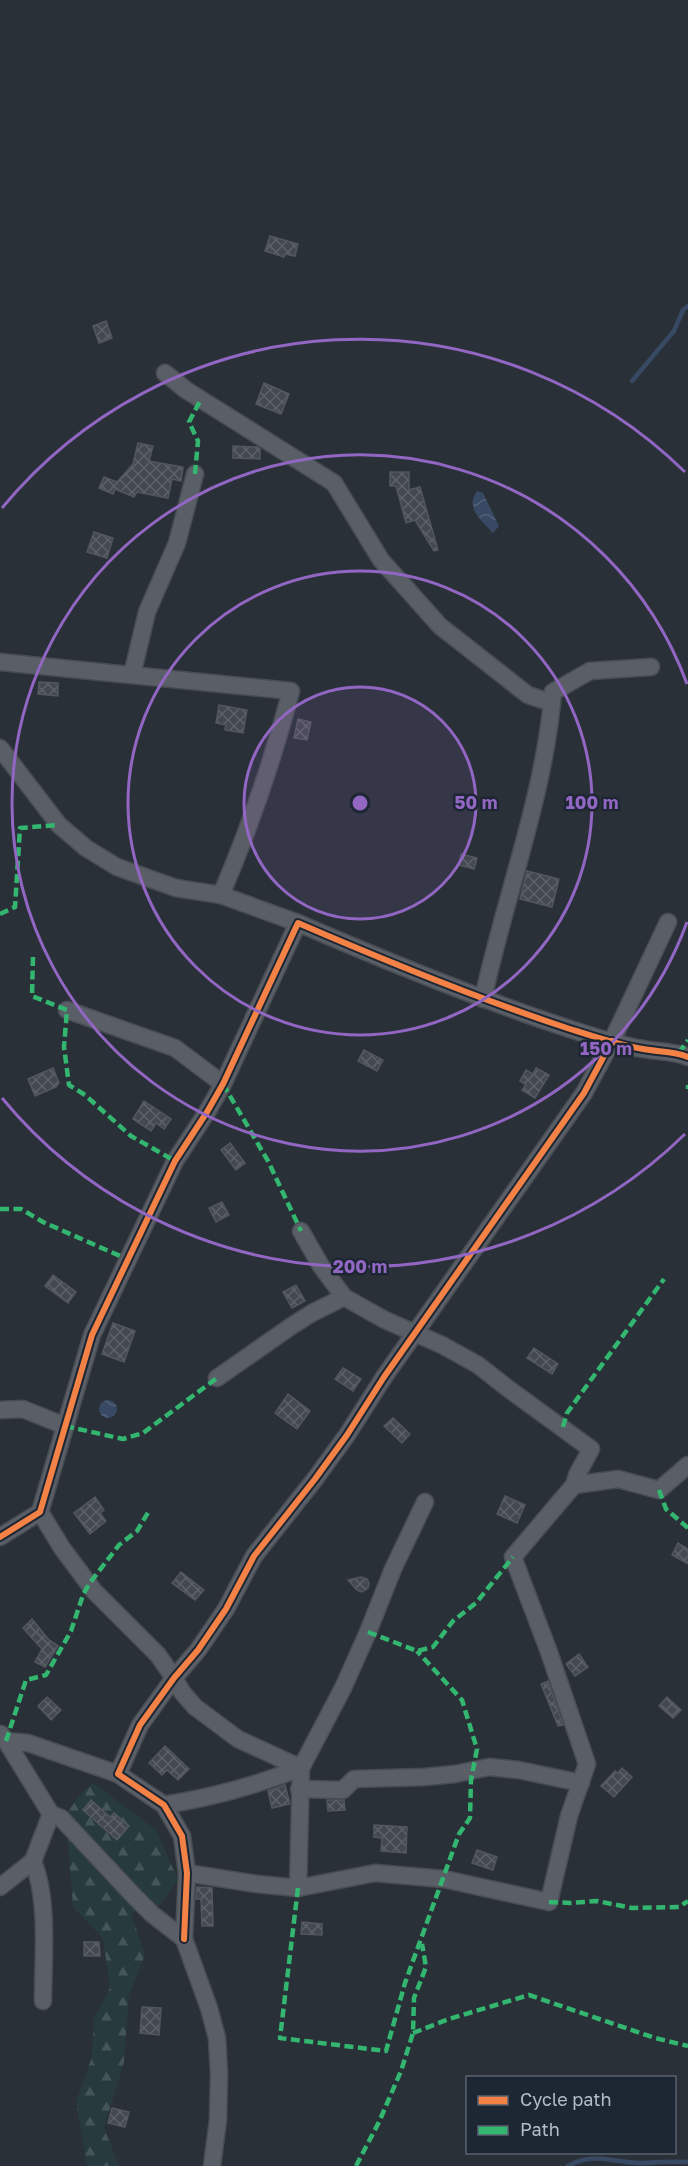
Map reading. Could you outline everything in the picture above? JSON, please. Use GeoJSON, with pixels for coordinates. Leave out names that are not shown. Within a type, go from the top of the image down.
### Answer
{"type":"FeatureCollection","features":[{"type":"Feature","properties":{"kind":"street"},"geometry":{"type":"LineString","coordinates":[[165,373],[186,390],[334,483],[381,560],[440,626],[528,695],[552,703]]}},
{"type":"Feature","properties":{"kind":"street"},"geometry":{"type":"LineString","coordinates":[[132,675],[147,612],[177,543],[195,474]]}},
{"type":"Feature","properties":{"kind":"street"},"geometry":{"type":"LineString","coordinates":[[0,662],[291,691],[274,756],[221,895]]}},
{"type":"Feature","properties":{"kind":"street"},"geometry":{"type":"LineString","coordinates":[[483,999],[511,886],[533,813],[547,745],[553,692],[590,670],[651,667]]}},
{"type":"Feature","properties":{"kind":"street"},"geometry":{"type":"LineString","coordinates":[[0,748],[59,825],[86,849],[117,867],[176,888],[221,895],[298,923],[422,976],[564,1027],[642,1049],[679,1053],[688,1058]]}},
{"type":"Feature","properties":{"kind":"street"},"geometry":{"type":"LineString","coordinates":[[117,1774],[140,1725],[174,1678],[198,1650],[226,1609],[254,1556],[315,1479],[584,1093],[612,1041],[668,922]]}},
{"type":"Feature","properties":{"kind":"street"},"geometry":{"type":"LineString","coordinates":[[0,1537],[40,1512],[92,1335],[175,1161],[223,1084],[298,923]]}},
{"type":"Feature","properties":{"kind":"street"},"geometry":{"type":"LineString","coordinates":[[67,1010],[175,1048],[223,1084]]}},
{"type":"Feature","properties":{"kind":"street"},"geometry":{"type":"LineString","coordinates":[[187,1873],[298,1888],[375,1873],[444,1879],[549,1902],[569,1816],[587,1764],[549,1652],[513,1557],[574,1485],[591,1449],[478,1365],[442,1345],[385,1320],[344,1297],[321,1266],[301,1231]]}},
{"type":"Feature","properties":{"kind":"street"},"geometry":{"type":"LineString","coordinates":[[217,1378],[290,1327],[344,1297]]}},
{"type":"Feature","properties":{"kind":"street"},"geometry":{"type":"LineString","coordinates":[[0,1410],[23,1410],[65,1426]]}},
{"type":"Feature","properties":{"kind":"street"},"geometry":{"type":"LineString","coordinates":[[574,1485],[618,1479],[659,1490],[688,1465]]}},
{"type":"Feature","properties":{"kind":"street"},"geometry":{"type":"LineString","coordinates":[[298,1888],[301,1768],[343,1688],[393,1569],[425,1502]]}},
{"type":"Feature","properties":{"kind":"street"},"geometry":{"type":"LineString","coordinates":[[40,1512],[62,1548],[94,1591],[158,1655],[182,1692],[195,1707],[238,1739],[301,1768]]}},
{"type":"Feature","properties":{"kind":"street"},"geometry":{"type":"LineString","coordinates":[[3,1737],[28,1743],[117,1774],[164,1805],[182,1836],[187,1873],[184,1939],[209,2008],[217,2038],[218,2120],[212,2166]]}},
{"type":"Feature","properties":{"kind":"street"},"geometry":{"type":"LineString","coordinates":[[3,1737],[51,1814],[61,1818],[152,1914],[184,1939]]}},
{"type":"Feature","properties":{"kind":"street"},"geometry":{"type":"LineString","coordinates":[[299,1789],[343,1790],[354,1779],[424,1778],[489,1767],[519,1770],[581,1783]]}},
{"type":"Feature","properties":{"kind":"street"},"geometry":{"type":"LineString","coordinates":[[164,1805],[210,1798],[301,1768]]}},
{"type":"Feature","properties":{"kind":"street"},"geometry":{"type":"LineString","coordinates":[[0,1887],[33,1861],[51,1814]]}},
{"type":"Feature","properties":{"kind":"street"},"geometry":{"type":"LineString","coordinates":[[33,1861],[39,1877],[43,1916],[43,2001]]}},
{"type":"Feature","properties":{"kind":"green space"},"geometry":{"type":"Polygon","coordinates":[[[93,1783],[156,1830],[178,1880],[160,1905],[131,1913],[145,1955],[129,1996],[124,2062],[104,2128],[119,2166],[87,2166],[76,2102],[92,2057],[94,2018],[110,1988],[103,1938],[73,1907],[66,1815],[78,1797],[93,1783]]]}},
{"type":"Feature","properties":{"kind":"water"},"geometry":{"type":"Polygon","coordinates":[[[477,491],[483,493],[499,526],[493,533],[476,514],[473,503],[477,491]]]}},
{"type":"Feature","properties":{"kind":"water"},"geometry":{"type":"Polygon","coordinates":[[[104,1400],[112,1400],[117,1405],[115,1416],[104,1418],[99,1413],[99,1405],[104,1400]]]}},
{"type":"Feature","properties":{"kind":"building"},"geometry":{"type":"Polygon","coordinates":[[[270,236],[298,244],[295,256],[285,254],[284,257],[265,251],[270,236]]]}},
{"type":"Feature","properties":{"kind":"building"},"geometry":{"type":"Polygon","coordinates":[[[106,321],[112,338],[99,343],[93,326],[106,321]]]}},
{"type":"Feature","properties":{"kind":"building"},"geometry":{"type":"Polygon","coordinates":[[[264,383],[289,394],[281,414],[256,404],[264,383]]]}},
{"type":"Feature","properties":{"kind":"building"},"geometry":{"type":"Polygon","coordinates":[[[138,443],[153,446],[149,461],[183,467],[181,481],[172,479],[168,498],[137,492],[134,497],[115,489],[113,494],[99,488],[104,477],[117,482],[133,464],[138,443]]]}},
{"type":"Feature","properties":{"kind":"building"},"geometry":{"type":"Polygon","coordinates":[[[233,446],[257,447],[260,449],[260,459],[233,458],[233,446]]]}},
{"type":"Feature","properties":{"kind":"building"},"geometry":{"type":"Polygon","coordinates":[[[390,472],[409,472],[409,490],[420,487],[438,550],[434,551],[415,520],[406,523],[396,486],[390,486],[390,472]]]}},
{"type":"Feature","properties":{"kind":"building"},"geometry":{"type":"Polygon","coordinates":[[[94,532],[113,538],[107,558],[87,552],[94,532]]]}},
{"type":"Feature","properties":{"kind":"building"},"geometry":{"type":"Polygon","coordinates":[[[39,682],[58,683],[58,696],[38,694],[39,682]]]}},
{"type":"Feature","properties":{"kind":"building"},"geometry":{"type":"Polygon","coordinates":[[[219,705],[247,710],[243,733],[225,730],[226,725],[216,723],[219,705]]]}},
{"type":"Feature","properties":{"kind":"building"},"geometry":{"type":"Polygon","coordinates":[[[298,719],[311,722],[307,740],[294,738],[298,719]]]}},
{"type":"Feature","properties":{"kind":"building"},"geometry":{"type":"Polygon","coordinates":[[[461,854],[477,858],[474,869],[459,865],[461,854]]]}},
{"type":"Feature","properties":{"kind":"building"},"geometry":{"type":"Polygon","coordinates":[[[527,871],[559,879],[552,907],[520,899],[527,871]]]}},
{"type":"Feature","properties":{"kind":"building"},"geometry":{"type":"Polygon","coordinates":[[[364,1050],[383,1060],[377,1071],[358,1061],[364,1050]]]}},
{"type":"Feature","properties":{"kind":"building"},"geometry":{"type":"Polygon","coordinates":[[[53,1068],[59,1083],[56,1087],[35,1096],[28,1079],[53,1068]]]}},
{"type":"Feature","properties":{"kind":"building"},"geometry":{"type":"Polygon","coordinates":[[[536,1068],[549,1075],[535,1098],[522,1090],[526,1085],[520,1081],[526,1070],[533,1074],[536,1068]]]}},
{"type":"Feature","properties":{"kind":"building"},"geometry":{"type":"Polygon","coordinates":[[[144,1101],[171,1119],[164,1129],[156,1123],[151,1131],[133,1119],[144,1101]]]}},
{"type":"Feature","properties":{"kind":"building"},"geometry":{"type":"Polygon","coordinates":[[[230,1143],[245,1163],[236,1170],[221,1150],[230,1143]]]}},
{"type":"Feature","properties":{"kind":"building"},"geometry":{"type":"Polygon","coordinates":[[[222,1202],[229,1215],[216,1222],[209,1208],[222,1202]]]}},
{"type":"Feature","properties":{"kind":"building"},"geometry":{"type":"Polygon","coordinates":[[[53,1275],[76,1292],[68,1303],[45,1286],[53,1275]]]}},
{"type":"Feature","properties":{"kind":"building"},"geometry":{"type":"Polygon","coordinates":[[[296,1285],[305,1301],[292,1308],[283,1292],[296,1285]]]}},
{"type":"Feature","properties":{"kind":"building"},"geometry":{"type":"Polygon","coordinates":[[[113,1323],[135,1331],[124,1362],[102,1354],[113,1323]]]}},
{"type":"Feature","properties":{"kind":"building"},"geometry":{"type":"Polygon","coordinates":[[[534,1348],[558,1364],[552,1374],[527,1358],[534,1348]]]}},
{"type":"Feature","properties":{"kind":"building"},"geometry":{"type":"Polygon","coordinates":[[[343,1368],[361,1379],[353,1391],[335,1379],[343,1368]]]}},
{"type":"Feature","properties":{"kind":"building"},"geometry":{"type":"Polygon","coordinates":[[[288,1394],[310,1411],[297,1429],[275,1413],[288,1394]]]}},
{"type":"Feature","properties":{"kind":"building"},"geometry":{"type":"Polygon","coordinates":[[[393,1418],[410,1434],[402,1443],[384,1426],[393,1418]]]}},
{"type":"Feature","properties":{"kind":"building"},"geometry":{"type":"Polygon","coordinates":[[[505,1496],[525,1505],[517,1523],[497,1514],[505,1496]]]}},
{"type":"Feature","properties":{"kind":"building"},"geometry":{"type":"Polygon","coordinates":[[[95,1497],[104,1510],[100,1513],[106,1521],[90,1534],[74,1513],[95,1497]]]}},
{"type":"Feature","properties":{"kind":"building"},"geometry":{"type":"Polygon","coordinates":[[[678,1543],[688,1549],[688,1564],[672,1555],[678,1543]]]}},
{"type":"Feature","properties":{"kind":"building"},"geometry":{"type":"Polygon","coordinates":[[[181,1572],[204,1590],[195,1600],[172,1583],[181,1572]]]}},
{"type":"Feature","properties":{"kind":"building"},"geometry":{"type":"Polygon","coordinates":[[[361,1577],[367,1579],[369,1583],[368,1588],[362,1592],[348,1580],[361,1577]]]}},
{"type":"Feature","properties":{"kind":"building"},"geometry":{"type":"Polygon","coordinates":[[[32,1619],[48,1639],[58,1646],[45,1667],[35,1662],[42,1649],[23,1628],[32,1619]]]}},
{"type":"Feature","properties":{"kind":"building"},"geometry":{"type":"Polygon","coordinates":[[[579,1654],[588,1667],[575,1676],[566,1664],[579,1654]]]}},
{"type":"Feature","properties":{"kind":"building"},"geometry":{"type":"Polygon","coordinates":[[[548,1681],[563,1725],[558,1726],[541,1684],[548,1681]]]}},
{"type":"Feature","properties":{"kind":"building"},"geometry":{"type":"Polygon","coordinates":[[[47,1697],[61,1710],[51,1720],[38,1706],[47,1697]]]}},
{"type":"Feature","properties":{"kind":"building"},"geometry":{"type":"Polygon","coordinates":[[[667,1697],[681,1710],[673,1718],[659,1706],[667,1697]]]}},
{"type":"Feature","properties":{"kind":"building"},"geometry":{"type":"Polygon","coordinates":[[[165,1746],[189,1769],[178,1780],[167,1770],[162,1775],[149,1763],[165,1746]]]}},
{"type":"Feature","properties":{"kind":"building"},"geometry":{"type":"Polygon","coordinates":[[[622,1768],[632,1777],[614,1797],[601,1786],[615,1771],[618,1773],[622,1768]]]}},
{"type":"Feature","properties":{"kind":"building"},"geometry":{"type":"Polygon","coordinates":[[[285,1785],[290,1804],[272,1808],[268,1791],[285,1785]]]}},
{"type":"Feature","properties":{"kind":"building"},"geometry":{"type":"Polygon","coordinates":[[[91,1800],[110,1817],[114,1813],[129,1826],[117,1840],[83,1810],[91,1800]]]}},
{"type":"Feature","properties":{"kind":"building"},"geometry":{"type":"Polygon","coordinates":[[[327,1800],[344,1800],[345,1810],[328,1811],[327,1800]]]}},
{"type":"Feature","properties":{"kind":"building"},"geometry":{"type":"Polygon","coordinates":[[[374,1825],[407,1827],[406,1853],[381,1851],[382,1838],[374,1837],[374,1825]]]}},
{"type":"Feature","properties":{"kind":"building"},"geometry":{"type":"Polygon","coordinates":[[[477,1850],[497,1857],[493,1870],[472,1863],[477,1850]]]}},
{"type":"Feature","properties":{"kind":"building"},"geometry":{"type":"Polygon","coordinates":[[[197,1887],[212,1888],[213,1926],[202,1926],[201,1899],[196,1899],[197,1887]]]}},
{"type":"Feature","properties":{"kind":"building"},"geometry":{"type":"Polygon","coordinates":[[[302,1922],[322,1924],[322,1935],[301,1934],[302,1922]]]}},
{"type":"Feature","properties":{"kind":"building"},"geometry":{"type":"Polygon","coordinates":[[[84,1942],[99,1942],[100,1956],[84,1956],[84,1942]]]}},
{"type":"Feature","properties":{"kind":"building"},"geometry":{"type":"Polygon","coordinates":[[[142,2007],[161,2008],[159,2035],[140,2033],[142,2007]]]}},
{"type":"Feature","properties":{"kind":"building"},"geometry":{"type":"Polygon","coordinates":[[[112,2108],[129,2112],[125,2127],[108,2123],[112,2108]]]}},
{"type":"Feature","properties":{"kind":"waterway"},"geometry":{"type":"LineString","coordinates":[[632,381],[674,331],[683,310],[688,306]]}},
{"type":"Feature","properties":{"kind":"waterway"},"geometry":{"type":"LineString","coordinates":[[568,2166],[596,2158],[631,2163],[688,2162]]}},
{"type":"Feature","properties":{"kind":"marked path"},"geometry":{"type":"LineString","coordinates":[[195,474],[198,441],[189,422],[201,399]]}},
{"type":"Feature","properties":{"kind":"marked path"},"geometry":{"type":"LineString","coordinates":[[0,914],[15,907],[20,828],[59,825]]}},
{"type":"Feature","properties":{"kind":"marked path"},"geometry":{"type":"LineString","coordinates":[[33,957],[32,996],[67,1010],[64,1047],[69,1085],[85,1095],[131,1136],[175,1161]]}},
{"type":"Feature","properties":{"kind":"marked path"},"geometry":{"type":"LineString","coordinates":[[679,1053],[688,1040]]}},
{"type":"Feature","properties":{"kind":"marked path"},"geometry":{"type":"LineString","coordinates":[[223,1084],[268,1161],[301,1231]]}},
{"type":"Feature","properties":{"kind":"marked path"},"geometry":{"type":"LineString","coordinates":[[0,1209],[21,1209],[43,1222],[129,1260]]}},
{"type":"Feature","properties":{"kind":"marked path"},"geometry":{"type":"LineString","coordinates":[[563,1427],[567,1413],[664,1279]]}},
{"type":"Feature","properties":{"kind":"marked path"},"geometry":{"type":"LineString","coordinates":[[65,1426],[123,1439],[143,1433],[217,1378]]}},
{"type":"Feature","properties":{"kind":"marked path"},"geometry":{"type":"LineString","coordinates":[[659,1490],[666,1509],[688,1528]]}},
{"type":"Feature","properties":{"kind":"marked path"},"geometry":{"type":"LineString","coordinates":[[6,1741],[26,1680],[46,1675],[71,1631],[89,1584],[119,1545],[137,1531],[149,1511]]}},
{"type":"Feature","properties":{"kind":"marked path"},"geometry":{"type":"LineString","coordinates":[[368,1632],[417,1651],[433,1647],[453,1621],[476,1603],[513,1557]]}},
{"type":"Feature","properties":{"kind":"marked path"},"geometry":{"type":"LineString","coordinates":[[298,1888],[280,2038],[386,2051],[405,1983],[459,1834],[470,1818],[471,1780],[477,1749],[462,1700],[417,1651]]}},
{"type":"Feature","properties":{"kind":"marked path"},"geometry":{"type":"LineString","coordinates":[[549,1902],[597,1901],[632,1908],[679,1907],[688,1901]]}},
{"type":"Feature","properties":{"kind":"marked path"},"geometry":{"type":"LineString","coordinates":[[356,2166],[379,2122],[401,2071],[413,2033],[414,1998],[426,1967],[422,1944]]}},
{"type":"Feature","properties":{"kind":"marked path"},"geometry":{"type":"LineString","coordinates":[[413,2033],[449,2019],[529,1995],[655,2038],[688,2046]]}},
{"type":"Feature","properties":{"kind":"cycle path"},"geometry":{"type":"LineString","coordinates":[[0,1537],[40,1512],[92,1335],[175,1161],[223,1084],[298,923],[430,978],[530,1015],[613,1042],[688,1057]]}},
{"type":"Feature","properties":{"kind":"cycle path"},"geometry":{"type":"LineString","coordinates":[[184,1939],[187,1873],[182,1836],[164,1805],[118,1774],[140,1725],[174,1678],[198,1650],[226,1609],[254,1556],[347,1435],[384,1377],[584,1093],[612,1041]]}}]}
